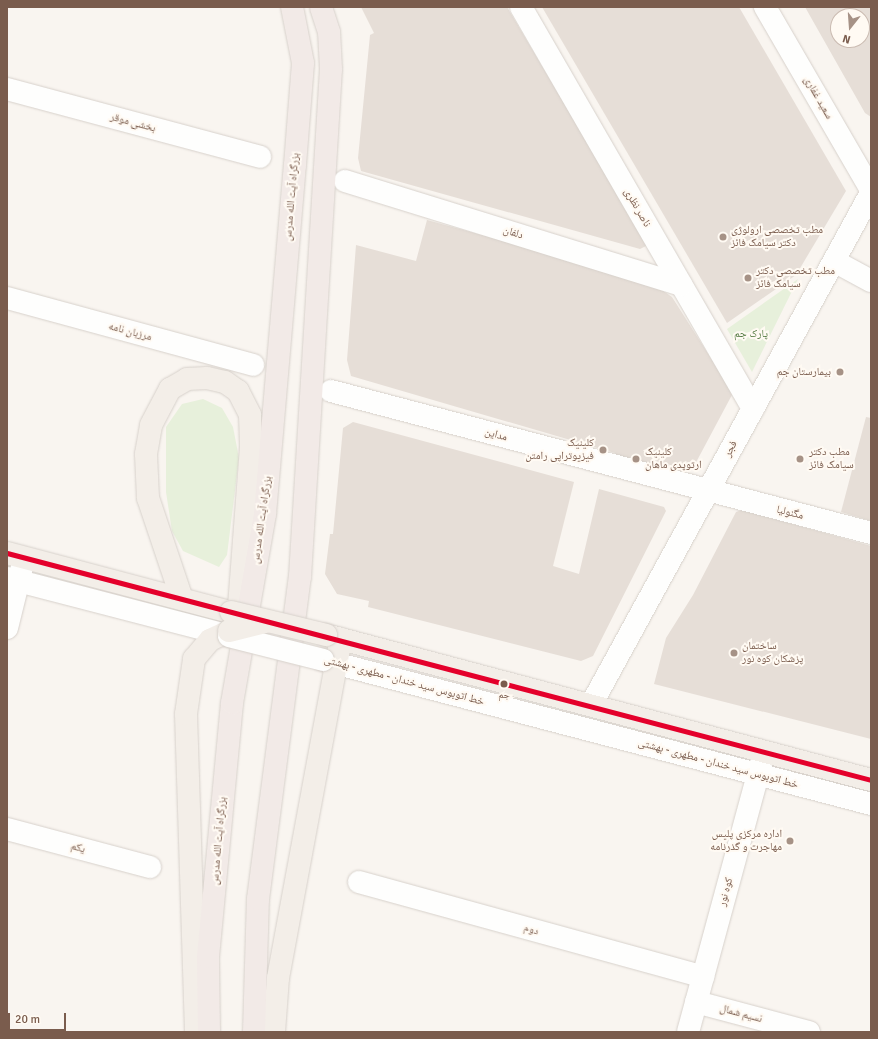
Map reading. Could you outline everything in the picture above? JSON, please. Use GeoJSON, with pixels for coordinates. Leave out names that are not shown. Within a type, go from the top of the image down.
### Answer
{"type":"FeatureCollection","features":[{"type":"Feature","properties":{"kind":"highway","name":"بزرگراه آیت الله مدرس"},"geometry":{"type":"LineString","coordinates":[[209,1032],[208,957],[232,703],[266,506],[303,63],[292,7]]}},
{"type":"Feature","properties":{"kind":"highway"},"geometry":{"type":"LineString","coordinates":[[254,1032],[258,899],[300,577],[331,69],[329,32],[321,7]]}},
{"type":"Feature","properties":{"kind":"main road"},"geometry":{"type":"LineString","coordinates":[[182,599],[148,498],[146,454],[151,425],[170,389],[187,379],[207,378],[225,382],[238,391],[250,415],[251,446],[232,703]]}},
{"type":"Feature","properties":{"kind":"main road"},"geometry":{"type":"LineString","coordinates":[[16,556],[182,599],[227,628]]}},
{"type":"Feature","properties":{"kind":"main road"},"geometry":{"type":"LineString","coordinates":[[196,1032],[186,714],[194,659],[202,647],[227,628],[269,621],[871,780]]}},
{"type":"Feature","properties":{"kind":"main road"},"geometry":{"type":"LineString","coordinates":[[274,1032],[278,978],[334,637]]}},
{"type":"Feature","properties":{"kind":"street","name":"ناصر نظری"},"geometry":{"type":"LineString","coordinates":[[521,7],[753,409]]}},
{"type":"Feature","properties":{"kind":"street","name":"سعید غفاری"},"geometry":{"type":"LineString","coordinates":[[765,7],[871,191]]}},
{"type":"Feature","properties":{"kind":"street","name":"بخشی موقر"},"geometry":{"type":"LineString","coordinates":[[7,89],[260,157]]}},
{"type":"Feature","properties":{"kind":"street","name":"دلفان"},"geometry":{"type":"LineString","coordinates":[[345,181],[681,285]]}},
{"type":"Feature","properties":{"kind":"street","name":"فجر"},"geometry":{"type":"LineString","coordinates":[[591,705],[871,191]]}},
{"type":"Feature","properties":{"kind":"street"},"geometry":{"type":"LineString","coordinates":[[834,261],[871,280]]}},
{"type":"Feature","properties":{"kind":"street","name":"مرزبان نامه"},"geometry":{"type":"LineString","coordinates":[[7,298],[253,365]]}},
{"type":"Feature","properties":{"kind":"street","name":"مداین"},"geometry":{"type":"LineString","coordinates":[[331,391],[708,492]]}},
{"type":"Feature","properties":{"kind":"street","name":"مگنولیا"},"geometry":{"type":"LineString","coordinates":[[708,492],[871,533]]}},
{"type":"Feature","properties":{"kind":"street"},"geometry":{"type":"LineString","coordinates":[[7,628],[16,556]]}},
{"type":"Feature","properties":{"kind":"street","name":"خط اتوبوس سید خندان - مطهری - بهشتی"},"geometry":{"type":"LineString","coordinates":[[13,579],[227,628],[329,662],[871,804]]}},
{"type":"Feature","properties":{"kind":"street","name":"کوه نور"},"geometry":{"type":"LineString","coordinates":[[688,1032],[764,751]]}},
{"type":"Feature","properties":{"kind":"street","name":"یکم"},"geometry":{"type":"LineString","coordinates":[[7,829],[150,867]]}},
{"type":"Feature","properties":{"kind":"street","name":"دوم"},"geometry":{"type":"LineString","coordinates":[[358,882],[703,977]]}},
{"type":"Feature","properties":{"kind":"street","name":"نسیم شمال"},"geometry":{"type":"LineString","coordinates":[[696,1002],[809,1032]]}},
{"type":"Feature","properties":{"kind":"green space","name":"پارک جم"},"geometry":{"type":"Polygon","coordinates":[[[798,279],[752,372],[727,329],[798,279]]]}},
{"type":"Feature","properties":{"kind":"green space"},"geometry":{"type":"Polygon","coordinates":[[[203,399],[222,408],[233,427],[239,458],[227,555],[219,567],[183,551],[172,531],[166,492],[166,427],[182,404],[203,399]]]}},
{"type":"Feature","properties":{"kind":"building"},"geometry":{"type":"Polygon","coordinates":[[[361,7],[507,7],[648,245],[640,249],[361,171],[358,158],[370,35],[374,33],[361,7]]]}},
{"type":"Feature","properties":{"kind":"building"},"geometry":{"type":"Polygon","coordinates":[[[542,7],[739,7],[846,191],[796,275],[727,323],[542,7]]]}},
{"type":"Feature","properties":{"kind":"building"},"geometry":{"type":"Polygon","coordinates":[[[805,7],[871,7],[871,117],[865,113],[805,7]]]}},
{"type":"Feature","properties":{"kind":"building"},"geometry":{"type":"Polygon","coordinates":[[[427,220],[649,281],[672,297],[733,393],[693,468],[684,472],[660,465],[657,476],[612,464],[615,453],[351,376],[347,360],[356,245],[416,261],[427,220]]]}},
{"type":"Feature","properties":{"kind":"building"},"geometry":{"type":"Polygon","coordinates":[[[866,417],[871,418],[871,521],[841,512],[866,417]]]}},
{"type":"Feature","properties":{"kind":"building"},"geometry":{"type":"Polygon","coordinates":[[[353,422],[574,482],[553,566],[579,574],[599,489],[664,507],[666,511],[593,656],[581,661],[368,607],[369,601],[337,594],[325,574],[330,534],[333,534],[343,428],[353,422]]]}},
{"type":"Feature","properties":{"kind":"building"},"geometry":{"type":"Polygon","coordinates":[[[742,510],[871,546],[871,739],[654,684],[666,638],[693,595],[736,512],[742,510]]]}},
{"type":"Feature","properties":{"kind":"transit line"},"geometry":{"type":"LineString","coordinates":[[7,553],[871,780]]}},
{"type":"Feature","properties":{"kind":"place","name":"مطب تخصصی ارولوژی دکتر سیامک فائز"},"geometry":{"type":"Point","coordinates":[723,237]}},
{"type":"Feature","properties":{"kind":"place","name":"مطب تخصصی دکتر سیامک فائز"},"geometry":{"type":"Point","coordinates":[748,278]}},
{"type":"Feature","properties":{"kind":"place","name":"بیمارستان جم"},"geometry":{"type":"Point","coordinates":[840,372]}},
{"type":"Feature","properties":{"kind":"place","name":"کلینیک فیزیوتراپی رامتن"},"geometry":{"type":"Point","coordinates":[603,450]}},
{"type":"Feature","properties":{"kind":"place","name":"کلینیک ارتوپدی ماهان"},"geometry":{"type":"Point","coordinates":[636,459]}},
{"type":"Feature","properties":{"kind":"place","name":"مطب دکتر سیامک فائز"},"geometry":{"type":"Point","coordinates":[800,459]}},
{"type":"Feature","properties":{"kind":"place","name":"ساختمان پزشکان کوه نور"},"geometry":{"type":"Point","coordinates":[734,653]}},
{"type":"Feature","properties":{"kind":"place","name":"جم"},"geometry":{"type":"Point","coordinates":[504,684]}},
{"type":"Feature","properties":{"kind":"place","name":"اداره مرکزی پلیس مهاجرت و گذرنامه"},"geometry":{"type":"Point","coordinates":[790,841]}}]}
